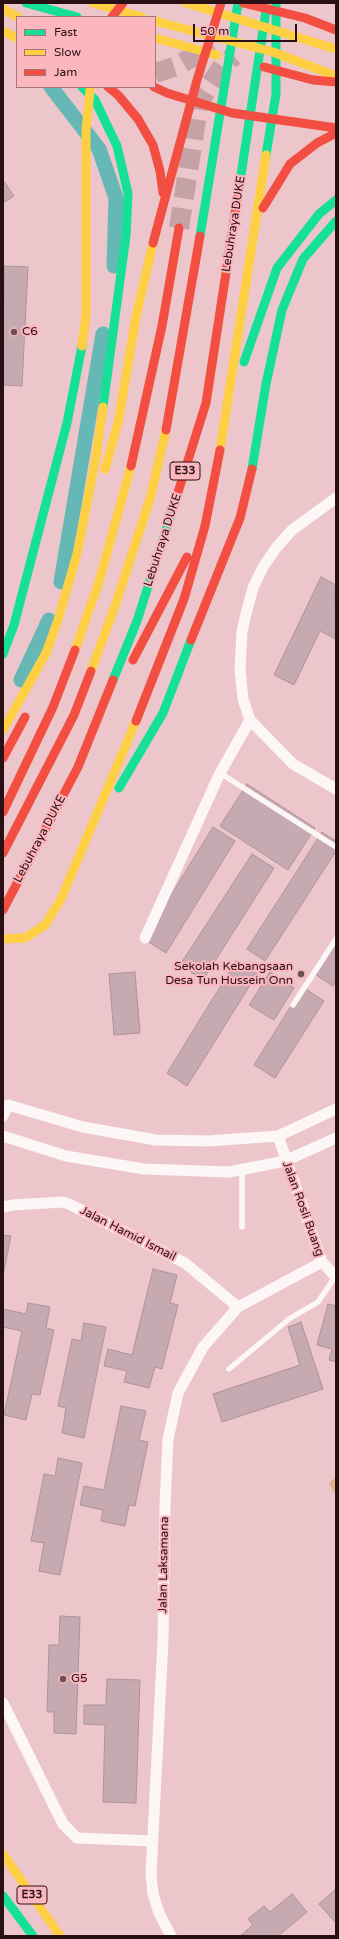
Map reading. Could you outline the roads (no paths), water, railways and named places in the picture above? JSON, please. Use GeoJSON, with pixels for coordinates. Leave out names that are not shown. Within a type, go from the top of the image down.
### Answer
{"type":"FeatureCollection","features":[{"type":"Feature","properties":{"kind":"main road"},"geometry":{"type":"LineString","coordinates":[[26,3],[74,16]]}},
{"type":"Feature","properties":{"kind":"main road"},"geometry":{"type":"LineString","coordinates":[[92,3],[138,16]]}},
{"type":"Feature","properties":{"kind":"main road"},"geometry":{"type":"LineString","coordinates":[[113,16],[123,3]]}},
{"type":"Feature","properties":{"kind":"main road"},"geometry":{"type":"LineString","coordinates":[[186,3],[336,49]]}},
{"type":"Feature","properties":{"kind":"main road"},"geometry":{"type":"LineString","coordinates":[[83,88],[95,100],[117,146],[128,193],[126,236],[110,421],[103,478],[118,423],[136,317],[156,229],[197,80],[221,3]]}},
{"type":"Feature","properties":{"kind":"main road","name":"E33"},"geometry":{"type":"LineString","coordinates":[[3,852],[74,715],[115,606],[150,499],[169,418],[186,331],[238,3]]}},
{"type":"Feature","properties":{"kind":"main road"},"geometry":{"type":"LineString","coordinates":[[243,3],[305,18],[336,30]]}},
{"type":"Feature","properties":{"kind":"main road","name":"Lebuhraya DUKE"},"geometry":{"type":"LineString","coordinates":[[3,910],[78,767],[137,621],[206,402],[268,3]]}},
{"type":"Feature","properties":{"kind":"main road"},"geometry":{"type":"LineString","coordinates":[[3,939],[25,938],[45,925],[61,899],[159,665],[184,599],[205,526],[218,466],[276,94],[276,3]]}},
{"type":"Feature","properties":{"kind":"main road"},"geometry":{"type":"LineString","coordinates":[[3,9],[16,16]]}},
{"type":"Feature","properties":{"kind":"main road"},"geometry":{"type":"LineString","coordinates":[[156,20],[273,52],[336,76]]}},
{"type":"Feature","properties":{"kind":"main road"},"geometry":{"type":"LineString","coordinates":[[3,31],[16,38]]}},
{"type":"Feature","properties":{"kind":"main road"},"geometry":{"type":"LineString","coordinates":[[156,38],[313,80],[336,82]]}},
{"type":"Feature","properties":{"kind":"main road"},"geometry":{"type":"LineString","coordinates":[[3,654],[14,625],[67,423],[79,365],[86,316],[86,130],[90,88]]}},
{"type":"Feature","properties":{"kind":"main road"},"geometry":{"type":"LineString","coordinates":[[109,88],[118,95],[138,119],[153,146],[160,171],[167,230]]}},
{"type":"Feature","properties":{"kind":"main road"},"geometry":{"type":"LineString","coordinates":[[156,88],[232,113],[336,128]]}},
{"type":"Feature","properties":{"kind":"main road"},"geometry":{"type":"LineString","coordinates":[[235,386],[262,210],[290,164],[317,143],[336,133]]}},
{"type":"Feature","properties":{"kind":"main road"},"geometry":{"type":"LineString","coordinates":[[78,767],[196,539],[235,386],[277,268],[319,214],[336,200]]}},
{"type":"Feature","properties":{"kind":"main road"},"geometry":{"type":"LineString","coordinates":[[79,856],[163,713],[213,583],[240,518],[251,477],[266,384],[282,310],[303,259],[335,222]]}},
{"type":"Feature","properties":{"kind":"main road"},"geometry":{"type":"LineString","coordinates":[[3,812],[53,707],[86,618],[115,527],[162,326],[179,228]]}},
{"type":"Feature","properties":{"kind":"main road"},"geometry":{"type":"LineString","coordinates":[[3,730],[46,653],[58,620],[77,554],[96,458],[126,236]]}},
{"type":"Feature","properties":{"kind":"main road"},"geometry":{"type":"LineString","coordinates":[[149,383],[152,331]]}},
{"type":"Feature","properties":{"kind":"main road"},"geometry":{"type":"LineString","coordinates":[[51,663],[60,642]]}},
{"type":"Feature","properties":{"kind":"main road"},"geometry":{"type":"LineString","coordinates":[[3,758],[30,707]]}},
{"type":"Feature","properties":{"kind":"main road","name":"E33"},"geometry":{"type":"LineString","coordinates":[[3,1854],[60,1936]]}},
{"type":"Feature","properties":{"kind":"main road","name":"E33"},"geometry":{"type":"LineString","coordinates":[[3,1896],[33,1936]]}},
{"type":"Feature","properties":{"kind":"street"},"geometry":{"type":"LineString","coordinates":[[336,498],[292,530],[276,548],[263,567],[253,588],[246,610],[240,652],[243,699],[250,720],[293,764],[336,790]]}},
{"type":"Feature","properties":{"kind":"street"},"geometry":{"type":"LineString","coordinates":[[146,938],[220,773],[250,720]]}},
{"type":"Feature","properties":{"kind":"street"},"geometry":{"type":"LineString","coordinates":[[3,1116],[8,1105],[83,1127],[156,1140],[208,1142],[278,1136],[336,1109]]}},
{"type":"Feature","properties":{"kind":"street"},"geometry":{"type":"LineString","coordinates":[[3,1136],[66,1156],[144,1169],[229,1172],[285,1161],[336,1138]]}},
{"type":"Feature","properties":{"kind":"street","name":"Jalan Rosli Buang"},"geometry":{"type":"LineString","coordinates":[[278,1136],[285,1161],[322,1262],[336,1277]]}},
{"type":"Feature","properties":{"kind":"street","name":"Jalan Hamid Ismail"},"geometry":{"type":"LineString","coordinates":[[3,1207],[13,1204],[62,1202],[69,1204],[185,1263],[238,1307]]}},
{"type":"Feature","properties":{"kind":"street","name":"Jalan Laksamana"},"geometry":{"type":"LineString","coordinates":[[171,1936],[159,1913],[153,1894],[151,1874],[163,1641],[168,1438],[178,1393],[203,1347],[238,1307],[322,1262]]}},
{"type":"Feature","properties":{"kind":"street"},"geometry":{"type":"LineString","coordinates":[[3,1703],[63,1824],[77,1838],[153,1841]]}},
{"type":"Feature","properties":{"kind":"lane"},"geometry":{"type":"LineString","coordinates":[[220,773],[336,847]]}},
{"type":"Feature","properties":{"kind":"lane"},"geometry":{"type":"LineString","coordinates":[[293,1005],[336,939]]}},
{"type":"Feature","properties":{"kind":"lane"},"geometry":{"type":"LineString","coordinates":[[242,1169],[242,1227]]}},
{"type":"Feature","properties":{"kind":"lane"},"geometry":{"type":"LineString","coordinates":[[229,1370],[289,1319],[318,1302],[336,1277]]}},
{"type":"Feature","properties":{"kind":"waterway"},"geometry":{"type":"LineString","coordinates":[[52,88],[99,149],[116,198],[114,266]]}},
{"type":"Feature","properties":{"kind":"waterway"},"geometry":{"type":"LineString","coordinates":[[61,582],[103,334]]}},
{"type":"Feature","properties":{"kind":"waterway"},"geometry":{"type":"LineString","coordinates":[[21,680],[49,620]]}},
{"type":"Feature","properties":{"kind":"tunnel"},"geometry":{"type":"LineString","coordinates":[[156,73],[177,66],[213,45]]}},
{"type":"Feature","properties":{"kind":"tunnel"},"geometry":{"type":"LineString","coordinates":[[179,228],[199,102],[223,65],[234,56]]}},
{"type":"Feature","properties":{"kind":"place","name":"C6"},"geometry":{"type":"Point","coordinates":[14,332]}},
{"type":"Feature","properties":{"kind":"place","name":"Sekolah Kebangsaan Desa Tun Hussein Onn"},"geometry":{"type":"Point","coordinates":[301,974]}},
{"type":"Feature","properties":{"kind":"place","name":"G5"},"geometry":{"type":"Point","coordinates":[63,1679]}}]}
